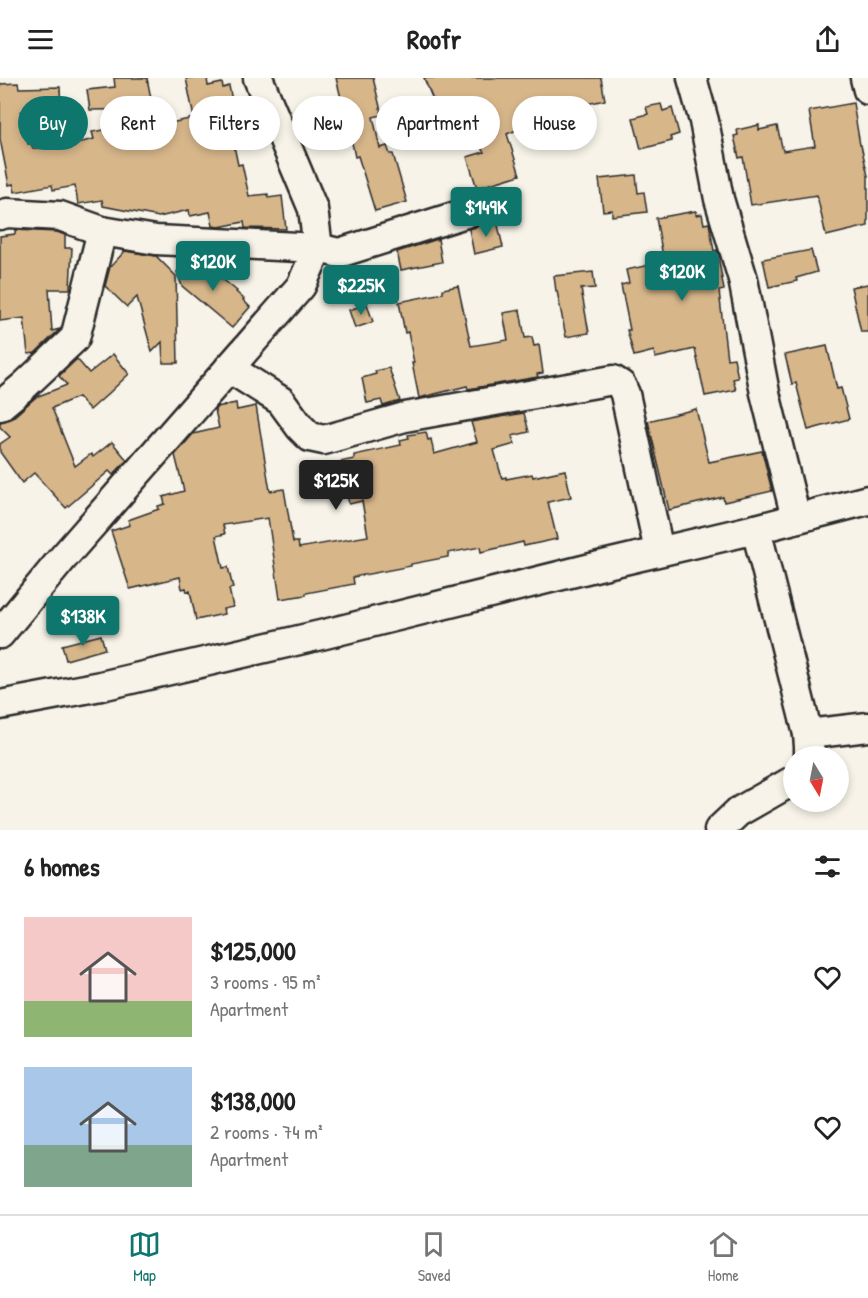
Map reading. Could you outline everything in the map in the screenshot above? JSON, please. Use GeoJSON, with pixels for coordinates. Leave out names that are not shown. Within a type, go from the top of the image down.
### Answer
{"type":"FeatureCollection","features":[{"type":"Feature","properties":{"kind":"street"},"geometry":{"type":"LineString","coordinates":[[692,78],[704,121],[719,199],[743,279],[765,393],[796,518]]}},
{"type":"Feature","properties":{"kind":"street"},"geometry":{"type":"LineString","coordinates":[[865,78],[868,90]]}},
{"type":"Feature","properties":{"kind":"street"},"geometry":{"type":"LineString","coordinates":[[0,634],[62,559],[301,286],[318,248],[313,209],[262,79]]}},
{"type":"Feature","properties":{"kind":"street"},"geometry":{"type":"LineString","coordinates":[[0,215],[7,213],[60,216],[102,231],[156,240],[318,248],[339,254],[504,201]]}},
{"type":"Feature","properties":{"kind":"street"},"geometry":{"type":"LineString","coordinates":[[0,406],[75,338],[102,231]]}},
{"type":"Feature","properties":{"kind":"street"},"geometry":{"type":"LineString","coordinates":[[229,368],[280,401],[310,437],[324,440],[405,417],[613,380],[621,385],[625,394],[659,552]]}},
{"type":"Feature","properties":{"kind":"street"},"geometry":{"type":"LineString","coordinates":[[0,705],[102,686],[314,637],[868,500]]}},
{"type":"Feature","properties":{"kind":"street"},"geometry":{"type":"LineString","coordinates":[[756,529],[808,745],[868,727]]}},
{"type":"Feature","properties":{"kind":"street"},"geometry":{"type":"LineString","coordinates":[[718,830],[738,812],[783,786]]}},
{"type":"Feature","properties":{"kind":"building"},"geometry":{"type":"Polygon","coordinates":[[[114,78],[147,78],[150,96],[100,96],[100,110],[90,110],[87,90],[115,87],[114,78]]]}},
{"type":"Feature","properties":{"kind":"building"},"geometry":{"type":"Polygon","coordinates":[[[186,78],[207,78],[208,86],[222,83],[223,88],[229,86],[231,96],[190,96],[186,78]]]}},
{"type":"Feature","properties":{"kind":"building"},"geometry":{"type":"Polygon","coordinates":[[[336,78],[373,78],[377,96],[376,116],[373,117],[376,150],[388,150],[390,154],[393,154],[407,202],[375,211],[358,156],[355,157],[354,150],[364,150],[364,96],[340,96],[336,78]]]}},
{"type":"Feature","properties":{"kind":"building"},"geometry":{"type":"Polygon","coordinates":[[[424,78],[601,78],[605,100],[597,102],[597,96],[512,96],[512,132],[507,134],[520,175],[477,188],[467,157],[484,152],[482,150],[500,150],[500,96],[431,96],[424,78]]]}},
{"type":"Feature","properties":{"kind":"building"},"geometry":{"type":"Polygon","coordinates":[[[18,83],[19,88],[60,87],[60,96],[18,96],[18,150],[88,150],[88,140],[94,139],[92,132],[100,131],[100,150],[177,150],[177,122],[189,119],[189,150],[235,150],[238,165],[242,164],[249,196],[268,194],[268,198],[282,196],[286,229],[245,228],[244,222],[213,226],[210,212],[190,216],[189,210],[159,217],[103,206],[102,200],[78,204],[75,186],[53,190],[52,185],[15,192],[13,184],[9,185],[0,139],[0,84],[18,83]]]}},
{"type":"Feature","properties":{"kind":"building"},"geometry":{"type":"Polygon","coordinates":[[[853,103],[868,176],[868,226],[826,236],[817,195],[751,205],[743,157],[739,158],[734,136],[738,135],[737,130],[759,125],[759,130],[777,126],[783,151],[815,146],[809,111],[853,103]]]}},
{"type":"Feature","properties":{"kind":"building"},"geometry":{"type":"Polygon","coordinates":[[[661,104],[663,111],[672,108],[679,134],[670,137],[672,141],[641,149],[633,118],[648,114],[646,107],[661,104]]]}},
{"type":"Feature","properties":{"kind":"building"},"geometry":{"type":"Polygon","coordinates":[[[636,175],[638,193],[644,192],[647,212],[612,216],[612,210],[603,211],[599,179],[636,175]]]}},
{"type":"Feature","properties":{"kind":"building"},"geometry":{"type":"Polygon","coordinates":[[[696,211],[696,215],[702,214],[704,224],[709,223],[714,251],[717,250],[724,290],[719,291],[727,359],[734,358],[738,378],[733,379],[736,390],[705,396],[695,349],[655,358],[654,351],[634,356],[627,330],[630,330],[621,285],[629,283],[626,270],[664,262],[656,218],[696,211]]]}},
{"type":"Feature","properties":{"kind":"building"},"geometry":{"type":"Polygon","coordinates":[[[497,221],[503,247],[474,254],[469,229],[497,221]]]}},
{"type":"Feature","properties":{"kind":"building"},"geometry":{"type":"Polygon","coordinates":[[[15,230],[57,232],[65,235],[65,248],[72,248],[70,289],[49,289],[52,331],[60,329],[35,353],[28,354],[24,318],[0,321],[0,236],[15,234],[15,230]]]}},
{"type":"Feature","properties":{"kind":"building"},"geometry":{"type":"Polygon","coordinates":[[[438,239],[442,262],[401,270],[397,252],[438,239]]]}},
{"type":"Feature","properties":{"kind":"building"},"geometry":{"type":"Polygon","coordinates":[[[811,250],[817,272],[796,278],[797,281],[769,287],[763,259],[811,250]]]}},
{"type":"Feature","properties":{"kind":"building"},"geometry":{"type":"Polygon","coordinates":[[[125,251],[156,256],[176,276],[178,363],[163,363],[162,342],[152,352],[137,297],[127,307],[105,286],[110,267],[125,251]]]}},
{"type":"Feature","properties":{"kind":"building"},"geometry":{"type":"Polygon","coordinates":[[[188,258],[192,258],[218,279],[220,277],[237,291],[250,307],[232,328],[182,286],[177,272],[188,258]]]}},
{"type":"Feature","properties":{"kind":"building"},"geometry":{"type":"Polygon","coordinates":[[[593,272],[595,288],[581,289],[589,333],[566,337],[554,276],[593,272]]]}},
{"type":"Feature","properties":{"kind":"building"},"geometry":{"type":"Polygon","coordinates":[[[868,284],[868,332],[861,332],[851,287],[868,284]]]}},
{"type":"Feature","properties":{"kind":"building"},"geometry":{"type":"Polygon","coordinates":[[[458,286],[471,346],[508,340],[503,313],[520,310],[525,338],[532,337],[534,346],[539,345],[543,373],[537,374],[538,377],[468,389],[467,386],[419,398],[408,332],[405,333],[399,302],[443,293],[443,289],[458,286]]]}},
{"type":"Feature","properties":{"kind":"building"},"geometry":{"type":"Polygon","coordinates":[[[367,304],[373,322],[355,328],[349,310],[367,304]]]}},
{"type":"Feature","properties":{"kind":"building"},"geometry":{"type":"Polygon","coordinates":[[[827,346],[837,389],[841,388],[849,419],[808,430],[796,383],[792,384],[785,355],[827,346]]]}},
{"type":"Feature","properties":{"kind":"building"},"geometry":{"type":"Polygon","coordinates":[[[113,354],[129,374],[90,410],[78,397],[52,408],[75,466],[91,454],[93,457],[112,442],[127,460],[113,475],[109,471],[66,508],[34,473],[22,483],[0,452],[0,444],[10,437],[0,427],[0,422],[11,419],[36,397],[67,385],[59,376],[77,359],[89,373],[113,354]]]}},
{"type":"Feature","properties":{"kind":"building"},"geometry":{"type":"Polygon","coordinates":[[[389,368],[400,401],[383,406],[381,400],[367,403],[362,378],[376,374],[375,371],[389,368]]]}},
{"type":"Feature","properties":{"kind":"building"},"geometry":{"type":"Polygon","coordinates":[[[236,403],[237,410],[256,406],[270,491],[284,489],[293,542],[298,542],[299,548],[368,536],[362,501],[349,504],[340,462],[354,459],[354,455],[401,445],[400,440],[409,438],[408,435],[426,432],[428,440],[431,439],[434,454],[477,442],[471,422],[524,413],[529,432],[512,436],[515,444],[494,450],[502,478],[532,474],[533,477],[565,470],[571,497],[548,502],[557,539],[524,546],[523,542],[481,552],[480,547],[448,553],[448,557],[353,577],[354,584],[280,599],[268,518],[223,525],[225,534],[216,536],[223,568],[228,567],[233,588],[229,589],[233,607],[223,609],[224,614],[196,620],[190,591],[187,592],[186,588],[182,589],[180,577],[130,589],[111,531],[130,525],[128,520],[159,509],[158,506],[165,504],[163,497],[184,491],[175,455],[193,434],[219,428],[215,410],[217,407],[236,403]]]}},
{"type":"Feature","properties":{"kind":"building"},"geometry":{"type":"Polygon","coordinates":[[[696,409],[709,462],[762,451],[772,491],[724,502],[723,497],[669,510],[648,421],[696,409]]]}},
{"type":"Feature","properties":{"kind":"building"},"geometry":{"type":"Polygon","coordinates":[[[101,635],[105,649],[66,660],[62,645],[101,635]]]}}]}
